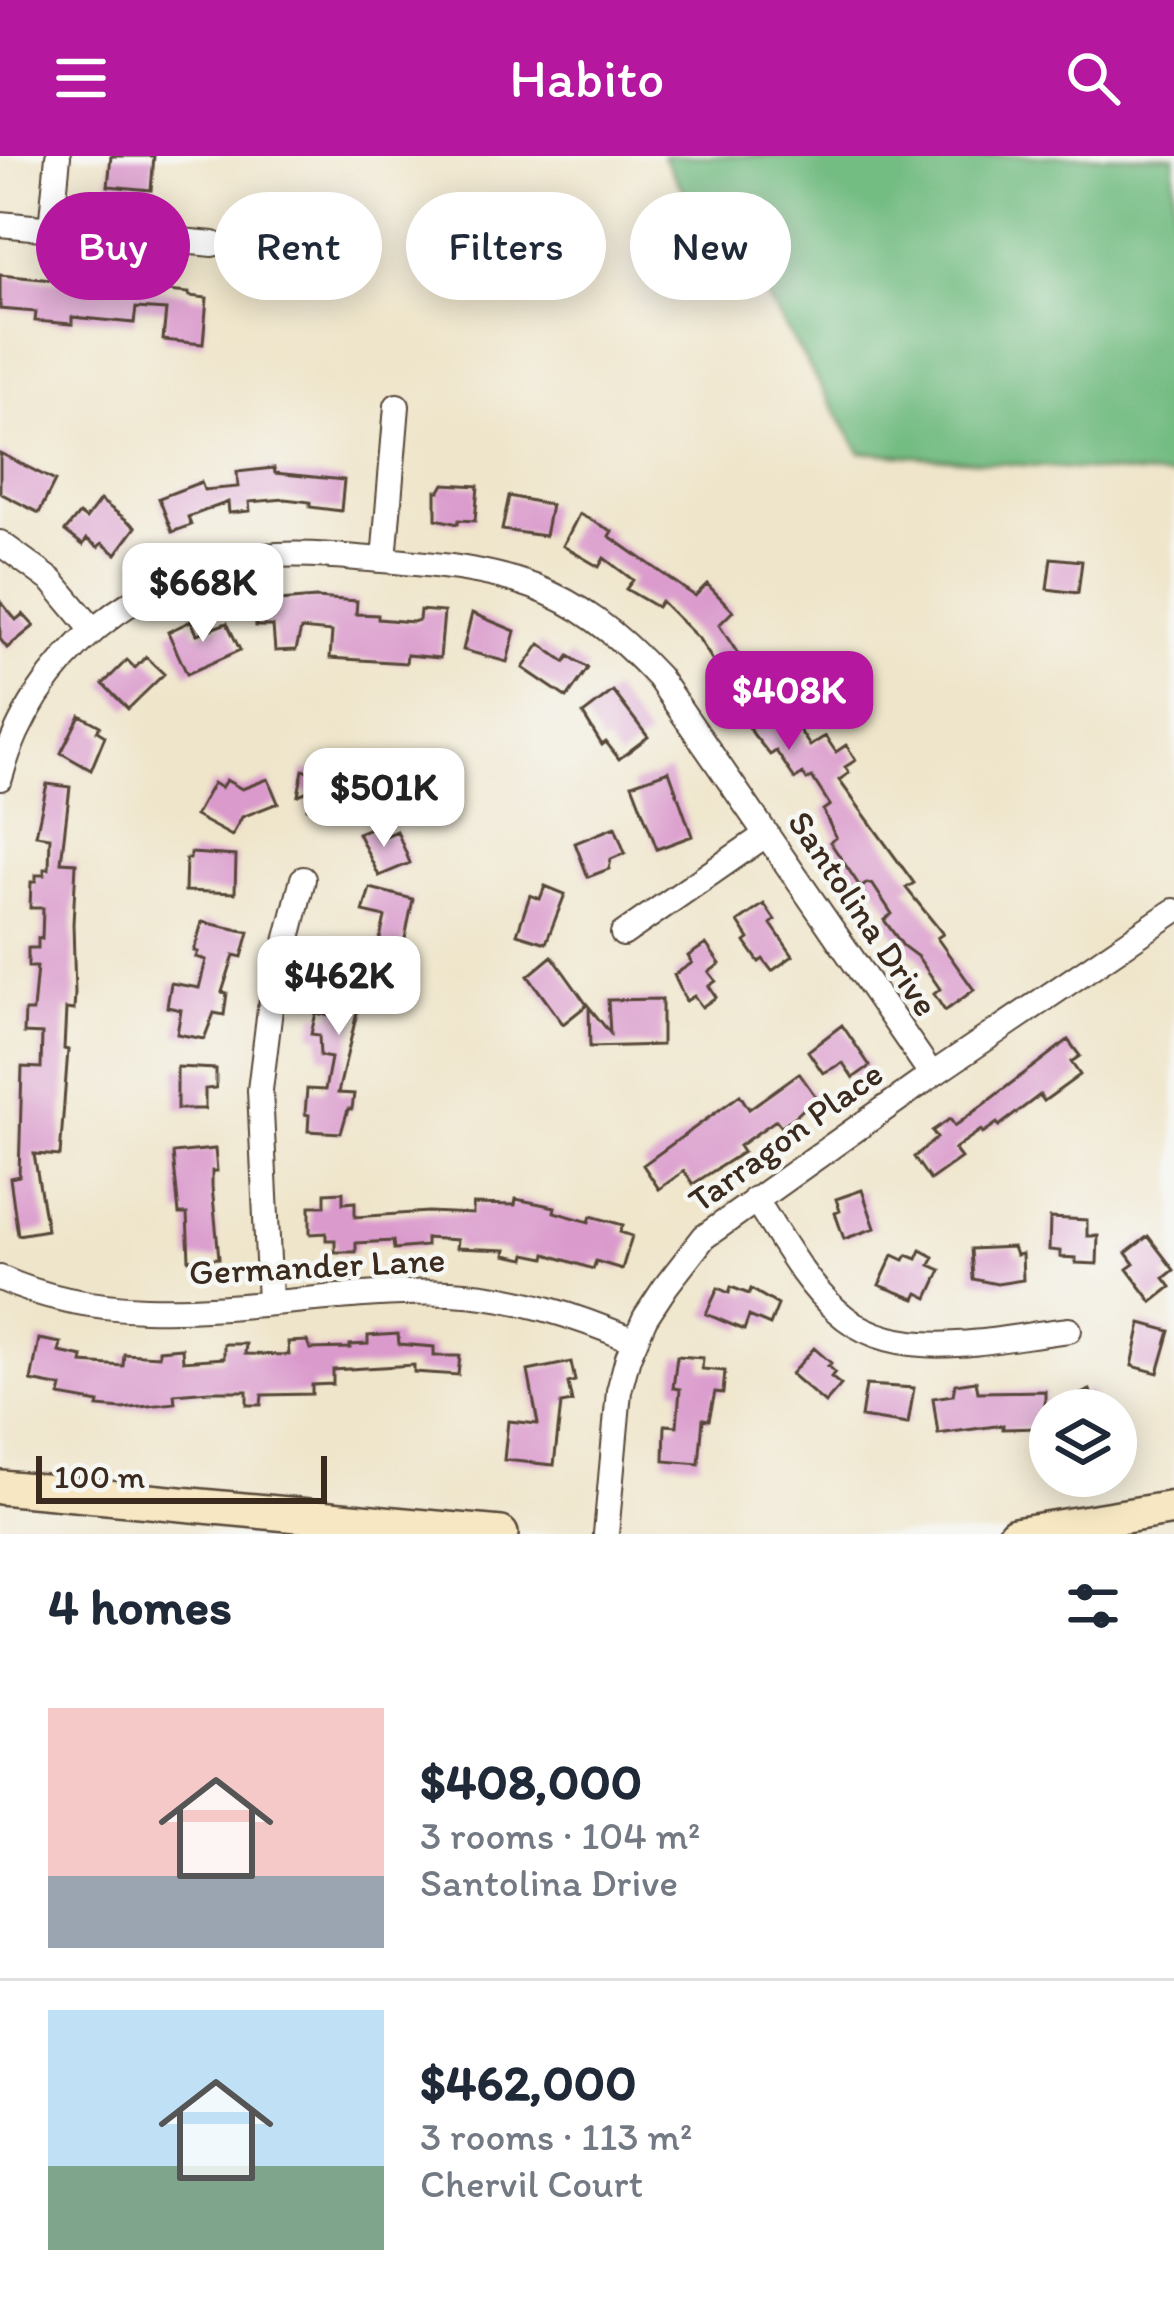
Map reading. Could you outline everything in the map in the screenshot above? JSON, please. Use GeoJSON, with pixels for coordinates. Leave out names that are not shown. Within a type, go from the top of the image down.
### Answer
{"type":"FeatureCollection","features":[{"type":"Feature","properties":{"kind":"street"},"geometry":{"type":"LineString","coordinates":[[55,192],[58,156]]}},
{"type":"Feature","properties":{"kind":"street"},"geometry":{"type":"LineString","coordinates":[[0,224],[36,228]]}},
{"type":"Feature","properties":{"kind":"street"},"geometry":{"type":"LineString","coordinates":[[190,242],[213,244]]}},
{"type":"Feature","properties":{"kind":"street"},"geometry":{"type":"LineString","coordinates":[[385,560],[397,406]]}},
{"type":"Feature","properties":{"kind":"street"},"geometry":{"type":"LineString","coordinates":[[0,543],[46,575],[92,630]]}},
{"type":"Feature","properties":{"kind":"street","name":"Santolina Drive"},"geometry":{"type":"LineString","coordinates":[[0,778],[29,707],[55,670],[92,630],[164,583],[225,562],[287,554],[502,574],[552,593],[599,621],[658,677],[932,1075]]}},
{"type":"Feature","properties":{"kind":"street"},"geometry":{"type":"LineString","coordinates":[[623,934],[767,835]]}},
{"type":"Feature","properties":{"kind":"street"},"geometry":{"type":"LineString","coordinates":[[270,1302],[260,1090],[270,1009],[303,879]]}},
{"type":"Feature","properties":{"kind":"street","name":"Tarragon Place"},"geometry":{"type":"LineString","coordinates":[[606,1534],[619,1391],[645,1318],[688,1255],[725,1219],[1174,911]]}},
{"type":"Feature","properties":{"kind":"street"},"geometry":{"type":"LineString","coordinates":[[754,1199],[832,1307],[877,1336],[922,1344],[1069,1330]]}},
{"type":"Feature","properties":{"kind":"street","name":"Germander Lane"},"geometry":{"type":"LineString","coordinates":[[0,1278],[59,1301],[114,1310],[466,1294],[547,1308],[635,1341]]}},
{"type":"Feature","properties":{"kind":"street"},"geometry":{"type":"LineString","coordinates":[[0,1487],[501,1534]]}},
{"type":"Feature","properties":{"kind":"street"},"geometry":{"type":"LineString","coordinates":[[0,1503],[52,1493]]}},
{"type":"Feature","properties":{"kind":"street"},"geometry":{"type":"LineString","coordinates":[[1016,1534],[1174,1508]]}},
{"type":"Feature","properties":{"kind":"green space"},"geometry":{"type":"Polygon","coordinates":[[[663,156],[1174,156],[1174,477],[860,452],[769,300],[791,300],[791,192],[686,192],[663,156]]]}},
{"type":"Feature","properties":{"kind":"building"},"geometry":{"type":"Polygon","coordinates":[[[111,156],[154,156],[151,190],[108,186],[111,156]]]}},
{"type":"Feature","properties":{"kind":"building"},"geometry":{"type":"Polygon","coordinates":[[[0,275],[36,278],[36,300],[207,298],[203,344],[163,340],[166,310],[136,308],[134,323],[72,317],[72,324],[35,321],[36,312],[0,309],[0,275]]]}},
{"type":"Feature","properties":{"kind":"building"},"geometry":{"type":"Polygon","coordinates":[[[0,453],[55,481],[39,513],[0,493],[0,453]]]}},
{"type":"Feature","properties":{"kind":"building"},"geometry":{"type":"Polygon","coordinates":[[[274,468],[275,473],[344,480],[341,511],[285,499],[249,502],[250,511],[229,513],[228,502],[188,517],[191,525],[172,532],[159,498],[201,482],[204,490],[238,487],[237,472],[274,468]]]}},
{"type":"Feature","properties":{"kind":"building"},"geometry":{"type":"Polygon","coordinates":[[[444,484],[478,486],[475,521],[459,520],[458,524],[436,519],[436,491],[444,484]]]}},
{"type":"Feature","properties":{"kind":"building"},"geometry":{"type":"Polygon","coordinates":[[[509,496],[551,505],[545,536],[502,530],[509,496]]]}},
{"type":"Feature","properties":{"kind":"building"},"geometry":{"type":"Polygon","coordinates":[[[100,500],[136,527],[116,554],[102,543],[98,547],[87,539],[83,545],[65,531],[79,514],[86,519],[100,500]]]}},
{"type":"Feature","properties":{"kind":"building"},"geometry":{"type":"Polygon","coordinates":[[[579,514],[612,531],[609,536],[695,596],[707,584],[733,611],[719,625],[769,701],[777,696],[810,746],[825,736],[836,752],[846,745],[856,760],[845,767],[849,773],[839,780],[914,883],[906,888],[943,934],[937,938],[974,990],[945,1011],[934,994],[940,989],[884,920],[892,914],[873,885],[861,888],[830,842],[836,838],[823,810],[830,805],[812,777],[807,780],[803,774],[795,779],[776,751],[770,755],[717,679],[722,675],[699,639],[661,601],[657,607],[626,589],[633,580],[604,558],[599,567],[563,546],[579,514]]]}},
{"type":"Feature","properties":{"kind":"building"},"geometry":{"type":"Polygon","coordinates":[[[1051,558],[1082,561],[1078,593],[1047,589],[1051,558]]]}},
{"type":"Feature","properties":{"kind":"building"},"geometry":{"type":"Polygon","coordinates":[[[316,598],[357,601],[356,614],[378,615],[378,619],[413,622],[419,620],[420,610],[444,612],[440,658],[407,655],[406,663],[330,658],[332,632],[301,629],[296,650],[275,651],[273,626],[256,626],[255,603],[316,598]]]}},
{"type":"Feature","properties":{"kind":"building"},"geometry":{"type":"Polygon","coordinates":[[[0,601],[16,620],[23,614],[34,626],[7,648],[0,639],[0,601]]]}},
{"type":"Feature","properties":{"kind":"building"},"geometry":{"type":"Polygon","coordinates":[[[472,613],[515,631],[507,662],[463,650],[472,613]]]}},
{"type":"Feature","properties":{"kind":"building"},"geometry":{"type":"Polygon","coordinates":[[[191,621],[197,634],[227,623],[240,650],[187,674],[168,632],[191,621]]]}},
{"type":"Feature","properties":{"kind":"building"},"geometry":{"type":"Polygon","coordinates":[[[540,644],[565,662],[569,656],[588,668],[567,698],[523,668],[540,644]]]}},
{"type":"Feature","properties":{"kind":"building"},"geometry":{"type":"Polygon","coordinates":[[[146,657],[164,674],[128,709],[103,684],[127,660],[135,668],[146,657]]]}},
{"type":"Feature","properties":{"kind":"building"},"geometry":{"type":"Polygon","coordinates":[[[613,691],[648,737],[619,759],[606,742],[602,745],[583,714],[613,691]]]}},
{"type":"Feature","properties":{"kind":"building"},"geometry":{"type":"Polygon","coordinates":[[[80,715],[100,726],[97,731],[105,736],[91,770],[61,753],[80,715]]]}},
{"type":"Feature","properties":{"kind":"building"},"geometry":{"type":"Polygon","coordinates":[[[317,762],[359,775],[354,799],[335,795],[332,813],[307,808],[311,790],[298,795],[303,770],[315,773],[317,762]]]}},
{"type":"Feature","properties":{"kind":"building"},"geometry":{"type":"Polygon","coordinates":[[[669,771],[692,836],[657,849],[632,784],[669,771]]]}},
{"type":"Feature","properties":{"kind":"building"},"geometry":{"type":"Polygon","coordinates":[[[268,779],[278,803],[242,817],[232,836],[195,816],[213,783],[221,788],[226,780],[242,789],[268,779]]]}},
{"type":"Feature","properties":{"kind":"building"},"geometry":{"type":"Polygon","coordinates":[[[47,784],[70,787],[61,862],[76,863],[74,1010],[66,1009],[64,1049],[68,1050],[60,1156],[34,1154],[47,1230],[18,1235],[10,1178],[19,1176],[22,1067],[41,1068],[42,1034],[24,1033],[25,1011],[33,1011],[37,967],[28,967],[28,948],[38,948],[38,938],[42,939],[43,908],[30,908],[31,882],[49,869],[50,837],[36,835],[47,784]]]}},
{"type":"Feature","properties":{"kind":"building"},"geometry":{"type":"Polygon","coordinates":[[[378,825],[383,837],[397,831],[410,863],[379,876],[358,833],[378,825]]]}},
{"type":"Feature","properties":{"kind":"building"},"geometry":{"type":"Polygon","coordinates":[[[615,827],[625,853],[611,859],[609,869],[588,877],[575,843],[615,827]]]}},
{"type":"Feature","properties":{"kind":"building"},"geometry":{"type":"Polygon","coordinates":[[[191,853],[236,856],[235,893],[185,891],[186,859],[191,853]]]}},
{"type":"Feature","properties":{"kind":"building"},"geometry":{"type":"Polygon","coordinates":[[[545,886],[565,894],[546,943],[517,934],[530,895],[540,899],[545,886]]]}},
{"type":"Feature","properties":{"kind":"building"},"geometry":{"type":"Polygon","coordinates":[[[370,888],[413,899],[403,948],[379,943],[385,917],[363,912],[370,888]]]}},
{"type":"Feature","properties":{"kind":"building"},"geometry":{"type":"Polygon","coordinates":[[[764,904],[775,920],[771,924],[793,956],[772,971],[745,942],[749,939],[738,922],[764,904]]]}},
{"type":"Feature","properties":{"kind":"building"},"geometry":{"type":"Polygon","coordinates":[[[202,922],[249,932],[242,957],[234,955],[222,992],[227,993],[224,1015],[214,1013],[204,1039],[177,1034],[181,1010],[167,1007],[171,983],[199,988],[206,960],[194,951],[202,922]]]}},
{"type":"Feature","properties":{"kind":"building"},"geometry":{"type":"Polygon","coordinates":[[[706,944],[720,964],[709,972],[716,981],[709,986],[716,997],[702,1007],[694,996],[686,1001],[674,975],[692,963],[688,956],[706,944]]]}},
{"type":"Feature","properties":{"kind":"building"},"geometry":{"type":"Polygon","coordinates":[[[333,947],[380,959],[369,1002],[360,1000],[338,1093],[354,1094],[341,1133],[308,1131],[309,1115],[305,1114],[307,1089],[325,1090],[331,1058],[320,1056],[319,1035],[311,1034],[316,1013],[330,1016],[342,971],[328,968],[333,947]]]}},
{"type":"Feature","properties":{"kind":"building"},"geometry":{"type":"Polygon","coordinates":[[[552,956],[587,1005],[563,1024],[528,976],[552,956]]]}},
{"type":"Feature","properties":{"kind":"building"},"geometry":{"type":"Polygon","coordinates":[[[662,999],[662,1045],[590,1047],[589,1007],[610,1033],[608,1000],[662,999]]]}},
{"type":"Feature","properties":{"kind":"building"},"geometry":{"type":"Polygon","coordinates":[[[842,1025],[870,1066],[853,1078],[843,1063],[823,1073],[808,1051],[842,1025]]]}},
{"type":"Feature","properties":{"kind":"building"},"geometry":{"type":"Polygon","coordinates":[[[1068,1040],[1080,1056],[1071,1062],[1080,1075],[1044,1101],[1040,1095],[999,1126],[981,1130],[954,1149],[961,1158],[930,1180],[914,1157],[937,1138],[932,1131],[950,1119],[955,1126],[1068,1040]]]}},
{"type":"Feature","properties":{"kind":"building"},"geometry":{"type":"Polygon","coordinates":[[[177,1067],[216,1069],[216,1088],[205,1089],[205,1109],[177,1109],[177,1067]]]}},
{"type":"Feature","properties":{"kind":"building"},"geometry":{"type":"Polygon","coordinates":[[[799,1073],[816,1097],[796,1116],[781,1126],[776,1120],[739,1146],[743,1152],[693,1184],[684,1171],[659,1189],[643,1165],[740,1095],[749,1109],[799,1073]]]}},
{"type":"Feature","properties":{"kind":"building"},"geometry":{"type":"Polygon","coordinates":[[[215,1149],[217,1171],[212,1171],[212,1187],[219,1258],[189,1260],[187,1214],[179,1214],[173,1153],[215,1149]]]}},
{"type":"Feature","properties":{"kind":"building"},"geometry":{"type":"Polygon","coordinates":[[[862,1190],[875,1228],[844,1239],[835,1213],[840,1211],[836,1199],[862,1190]]]}},
{"type":"Feature","properties":{"kind":"building"},"geometry":{"type":"Polygon","coordinates":[[[343,1192],[343,1203],[355,1202],[355,1217],[473,1214],[473,1204],[515,1205],[516,1199],[555,1207],[554,1212],[589,1222],[591,1216],[623,1225],[620,1232],[632,1236],[622,1269],[596,1261],[593,1269],[546,1254],[545,1258],[526,1254],[525,1259],[505,1255],[506,1250],[456,1248],[457,1240],[426,1238],[426,1246],[394,1249],[393,1241],[356,1243],[356,1252],[335,1252],[335,1240],[326,1240],[326,1233],[310,1234],[310,1206],[325,1206],[325,1193],[343,1192]]]}},
{"type":"Feature","properties":{"kind":"building"},"geometry":{"type":"Polygon","coordinates":[[[1050,1218],[1087,1220],[1087,1236],[1098,1236],[1097,1264],[1076,1263],[1076,1258],[1049,1250],[1050,1218]]]}},
{"type":"Feature","properties":{"kind":"building"},"geometry":{"type":"Polygon","coordinates":[[[1148,1236],[1174,1270],[1164,1278],[1171,1287],[1152,1302],[1127,1269],[1134,1264],[1126,1253],[1148,1236]]]}},
{"type":"Feature","properties":{"kind":"building"},"geometry":{"type":"Polygon","coordinates":[[[1013,1247],[1016,1255],[1022,1254],[1023,1280],[997,1284],[973,1279],[971,1249],[1013,1247]]]}},
{"type":"Feature","properties":{"kind":"building"},"geometry":{"type":"Polygon","coordinates":[[[921,1250],[934,1257],[930,1265],[941,1270],[928,1298],[918,1293],[915,1299],[879,1285],[893,1255],[917,1259],[921,1250]]]}},
{"type":"Feature","properties":{"kind":"building"},"geometry":{"type":"Polygon","coordinates":[[[731,1287],[749,1294],[751,1289],[778,1305],[770,1325],[749,1316],[744,1330],[706,1314],[718,1288],[729,1293],[731,1287]]]}},
{"type":"Feature","properties":{"kind":"building"},"geometry":{"type":"Polygon","coordinates":[[[1141,1323],[1170,1331],[1158,1373],[1132,1366],[1141,1323]]]}},
{"type":"Feature","properties":{"kind":"building"},"geometry":{"type":"Polygon","coordinates":[[[398,1334],[399,1344],[434,1347],[434,1356],[460,1356],[458,1375],[414,1372],[414,1365],[333,1370],[333,1384],[312,1385],[312,1394],[262,1395],[261,1405],[247,1405],[247,1391],[209,1391],[174,1394],[175,1403],[122,1409],[60,1396],[62,1387],[31,1381],[39,1339],[61,1343],[59,1352],[83,1357],[82,1363],[123,1366],[124,1354],[159,1356],[159,1350],[182,1348],[183,1361],[224,1358],[224,1344],[246,1344],[245,1354],[289,1355],[288,1342],[307,1341],[310,1349],[350,1348],[368,1344],[368,1336],[398,1334]]]}},
{"type":"Feature","properties":{"kind":"building"},"geometry":{"type":"Polygon","coordinates":[[[814,1348],[831,1363],[828,1366],[835,1372],[831,1377],[841,1385],[825,1403],[791,1374],[814,1348]]]}},
{"type":"Feature","properties":{"kind":"building"},"geometry":{"type":"Polygon","coordinates":[[[677,1356],[703,1358],[702,1369],[725,1371],[723,1393],[715,1392],[709,1420],[703,1419],[699,1464],[664,1461],[665,1425],[677,1426],[680,1389],[673,1388],[677,1356]]]}},
{"type":"Feature","properties":{"kind":"building"},"geometry":{"type":"Polygon","coordinates":[[[571,1362],[572,1402],[561,1404],[554,1465],[504,1460],[508,1421],[538,1424],[528,1371],[571,1362]]]}},
{"type":"Feature","properties":{"kind":"building"},"geometry":{"type":"Polygon","coordinates":[[[976,1381],[978,1392],[1029,1391],[1029,1428],[1003,1429],[1003,1425],[938,1434],[933,1398],[953,1395],[955,1384],[976,1381]]]}},
{"type":"Feature","properties":{"kind":"building"},"geometry":{"type":"Polygon","coordinates":[[[866,1385],[914,1388],[908,1424],[861,1417],[866,1385]]]}}]}
